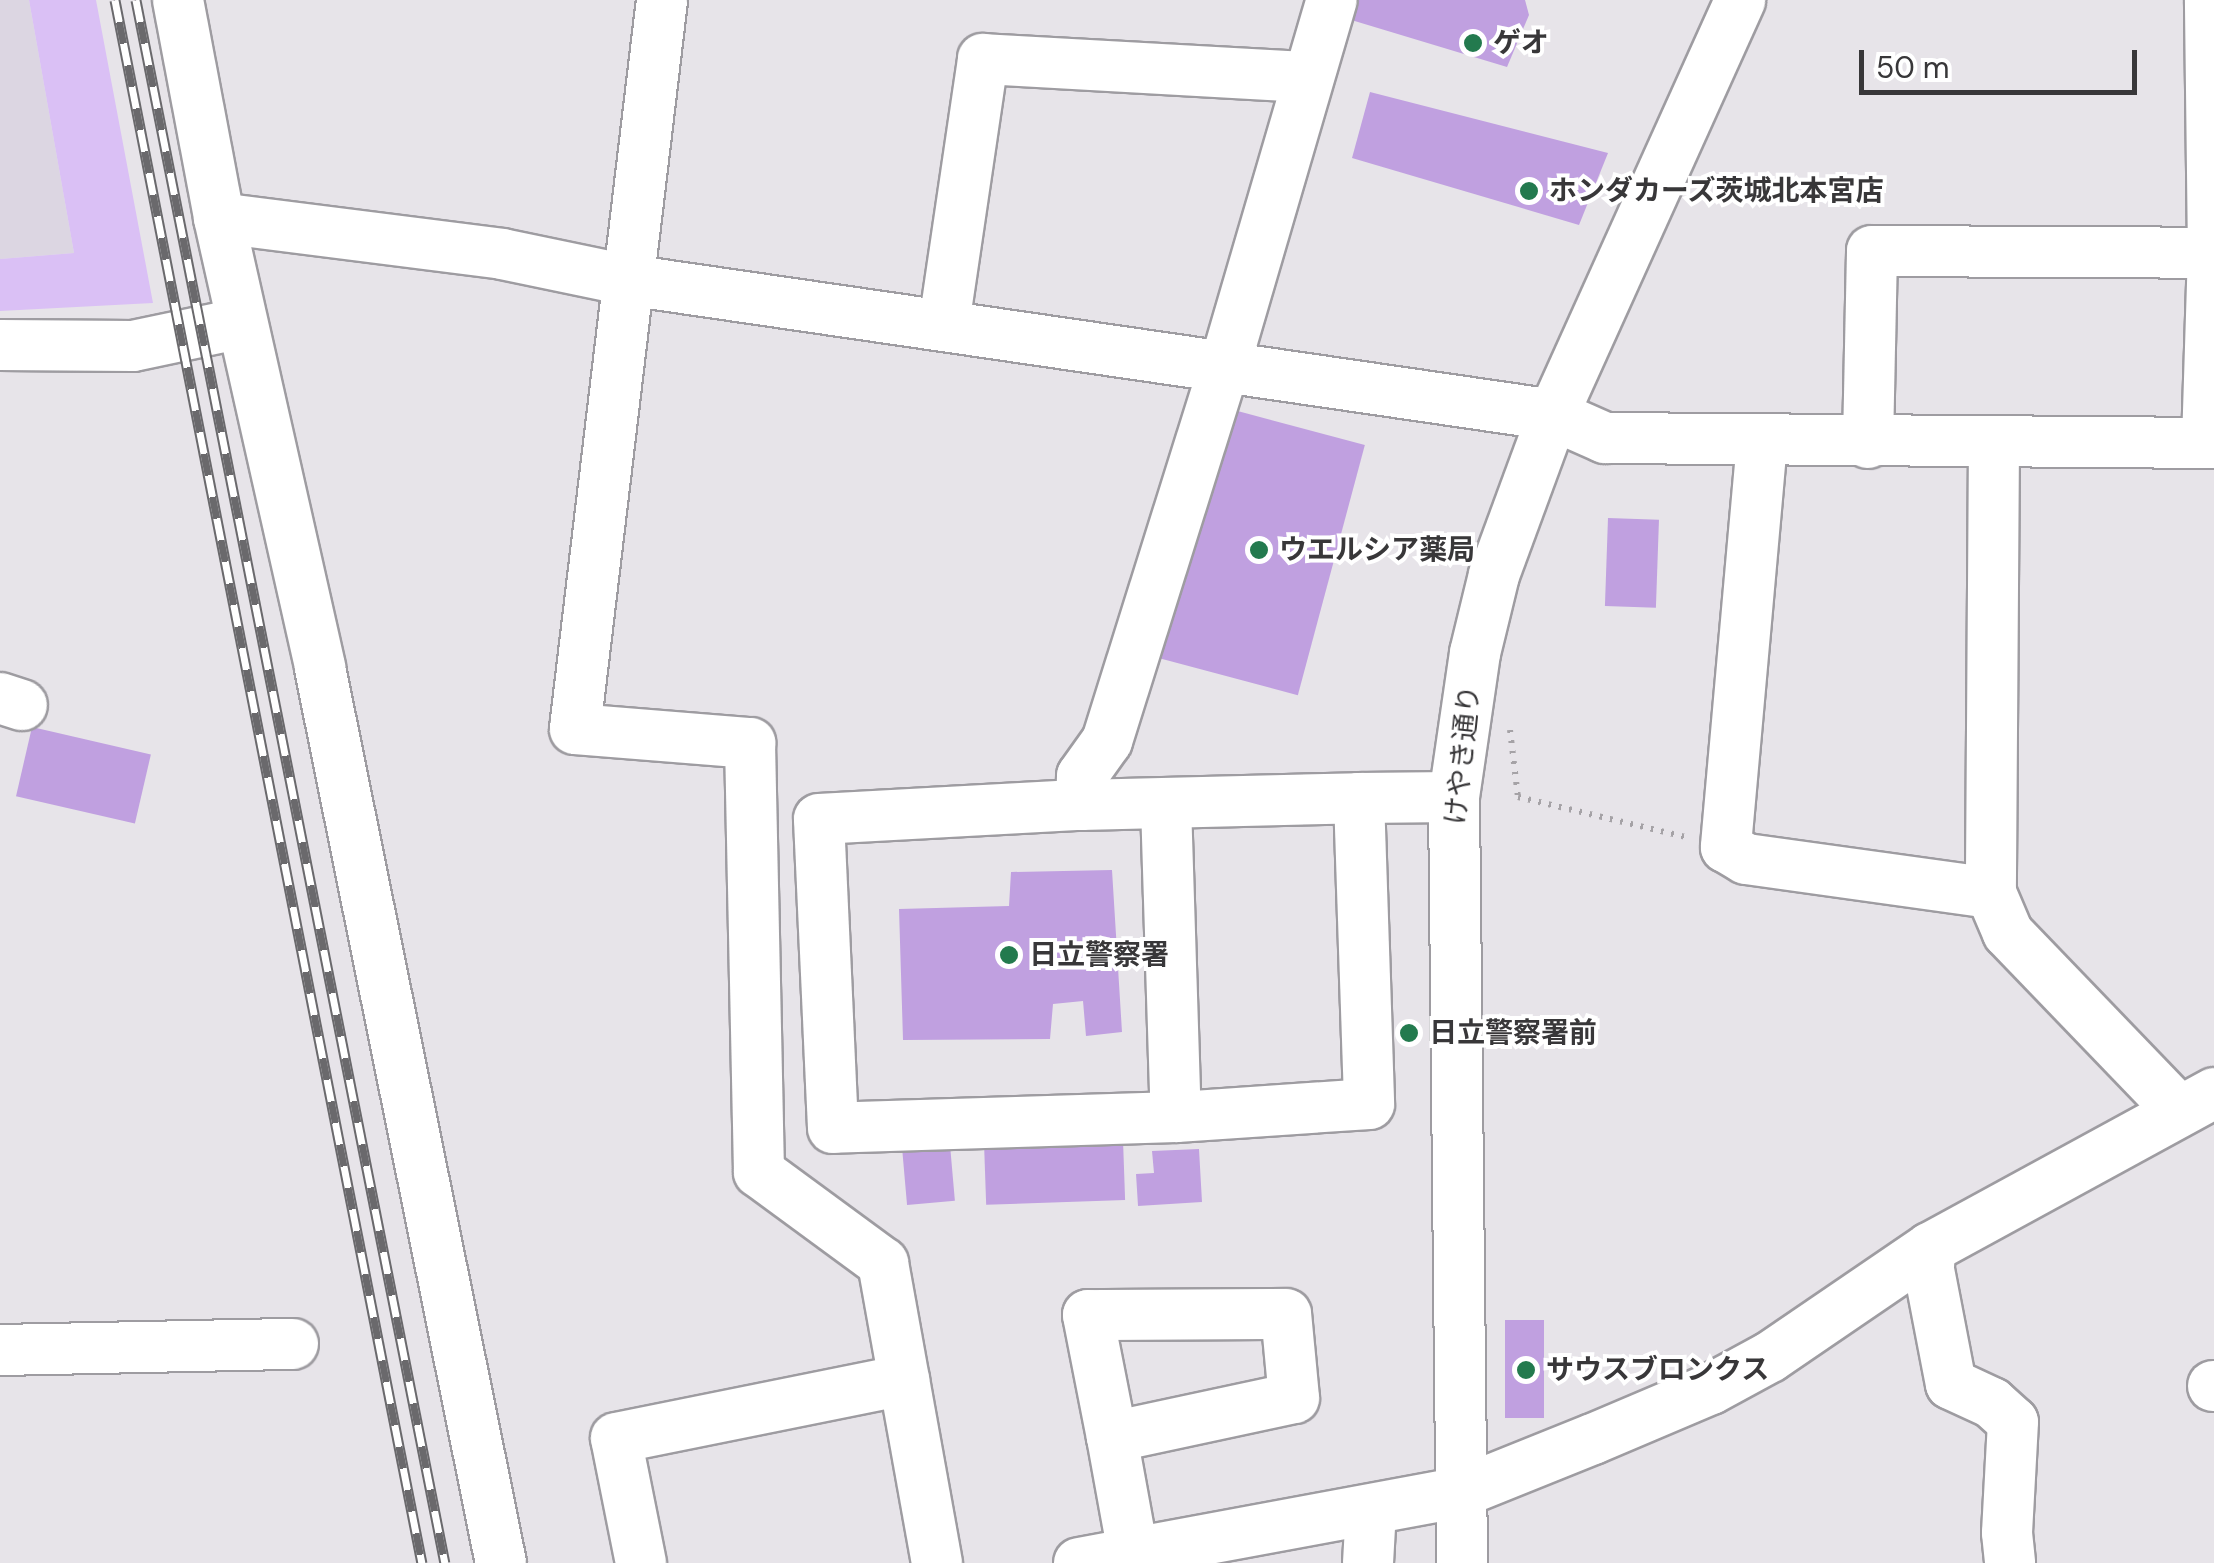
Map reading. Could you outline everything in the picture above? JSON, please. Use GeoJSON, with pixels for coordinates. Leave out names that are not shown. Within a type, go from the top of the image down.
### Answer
{"type":"FeatureCollection","features":[{"type":"Feature","properties":{"kind":"street"},"geometry":{"type":"LineString","coordinates":[[178,0],[219,218],[320,668],[501,1563]]}},
{"type":"Feature","properties":{"kind":"street"},"geometry":{"type":"LineString","coordinates":[[662,0],[575,730],[750,743],[759,1172],[883,1263],[937,1563]]}},
{"type":"Feature","properties":{"kind":"street"},"geometry":{"type":"LineString","coordinates":[[1082,806],[1082,776],[1107,741],[1225,364],[1332,0]]}},
{"type":"Feature","properties":{"kind":"street","name":"けやき通り"},"geometry":{"type":"LineString","coordinates":[[1462,1563],[1454,797],[1475,653],[1494,574],[1553,416],[1740,0]]}},
{"type":"Feature","properties":{"kind":"street"},"geometry":{"type":"LineString","coordinates":[[219,218],[502,254],[628,280],[1225,364],[1553,416],[1605,438],[2210,443],[2210,0]]}},
{"type":"Feature","properties":{"kind":"street"},"geometry":{"type":"LineString","coordinates":[[944,324],[983,59],[1307,77]]}},
{"type":"Feature","properties":{"kind":"street"},"geometry":{"type":"LineString","coordinates":[[1868,442],[1872,251],[2213,253]]}},
{"type":"Feature","properties":{"kind":"street"},"geometry":{"type":"LineString","coordinates":[[0,345],[133,346],[242,323]]}},
{"type":"Feature","properties":{"kind":"street"},"geometry":{"type":"LineString","coordinates":[[1762,442],[1726,847],[1746,858],[1991,894]]}},
{"type":"Feature","properties":{"kind":"street"},"geometry":{"type":"LineString","coordinates":[[1079,1563],[1460,1492],[1710,1389],[1770,1357],[1930,1248],[2196,1102],[2008,933],[1991,894],[1994,444]]}},
{"type":"Feature","properties":{"kind":"street"},"geometry":{"type":"LineString","coordinates":[[1360,798],[1369,1104],[1176,1117],[834,1128],[819,819],[1082,806],[1360,798],[1454,797]]}},
{"type":"Feature","properties":{"kind":"street"},"geometry":{"type":"LineString","coordinates":[[1166,805],[1176,1117]]}},
{"type":"Feature","properties":{"kind":"street"},"geometry":{"type":"LineString","coordinates":[[1930,1248],[1929,1270],[1951,1384],[1992,1403],[2013,1422],[2007,1532],[2010,1563]]}},
{"type":"Feature","properties":{"kind":"street"},"geometry":{"type":"LineString","coordinates":[[0,1350],[294,1344]]}},
{"type":"Feature","properties":{"kind":"street"},"geometry":{"type":"LineString","coordinates":[[641,1563],[616,1438],[904,1380]]}},
{"type":"Feature","properties":{"kind":"street"},"geometry":{"type":"LineString","coordinates":[[1112,1437],[1134,1552]]}},
{"type":"Feature","properties":{"kind":"street"},"geometry":{"type":"LineString","coordinates":[[1368,1563],[1371,1510]]}},
{"type":"Feature","properties":{"kind":"path"},"geometry":{"type":"LineString","coordinates":[[1510,730],[1518,798],[1726,847]]}},
{"type":"Feature","properties":{"kind":"shaded area"},"geometry":{"type":"Polygon","coordinates":[[[0,0],[29,0],[74,253],[0,259],[0,0]]]}},
{"type":"Feature","properties":{"kind":"shaded area"},"geometry":{"type":"Polygon","coordinates":[[[29,0],[96,0],[153,303],[0,311],[0,259],[74,253],[29,0]]]}},
{"type":"Feature","properties":{"kind":"building","name":"ゲオ"},"geometry":{"type":"Polygon","coordinates":[[[1354,0],[1525,0],[1529,15],[1507,67],[1348,19],[1354,0]]]}},
{"type":"Feature","properties":{"kind":"building","name":"ホンダカーズ茨城北本宮店"},"geometry":{"type":"Polygon","coordinates":[[[1370,92],[1608,153],[1579,225],[1352,158],[1370,92]]]}},
{"type":"Feature","properties":{"kind":"building","name":"ウエルシア薬局"},"geometry":{"type":"Polygon","coordinates":[[[1219,406],[1365,445],[1298,695],[1152,656],[1219,406]]]}},
{"type":"Feature","properties":{"kind":"building"},"geometry":{"type":"Polygon","coordinates":[[[1608,518],[1659,520],[1656,608],[1605,606],[1608,518]]]}},
{"type":"Feature","properties":{"kind":"building"},"geometry":{"type":"Polygon","coordinates":[[[32,727],[151,754],[135,824],[16,796],[32,727]]]}},
{"type":"Feature","properties":{"kind":"building","name":"日立警察署"},"geometry":{"type":"Polygon","coordinates":[[[1112,870],[1122,1032],[1086,1036],[1083,1001],[1053,1004],[1050,1039],[903,1040],[899,909],[1009,906],[1011,872],[1112,870]]]}},
{"type":"Feature","properties":{"kind":"building"},"geometry":{"type":"Polygon","coordinates":[[[1123,1140],[1125,1200],[986,1205],[984,1145],[1123,1140]]]}},
{"type":"Feature","properties":{"kind":"building"},"geometry":{"type":"Polygon","coordinates":[[[950,1145],[955,1201],[907,1205],[902,1149],[950,1145]]]}},
{"type":"Feature","properties":{"kind":"building"},"geometry":{"type":"Polygon","coordinates":[[[1199,1149],[1202,1202],[1138,1206],[1136,1174],[1154,1173],[1152,1151],[1199,1149]]]}},
{"type":"Feature","properties":{"kind":"building"},"geometry":{"type":"Polygon","coordinates":[[[1505,1320],[1544,1320],[1544,1418],[1505,1418],[1505,1320]]]}},
{"type":"Feature","properties":{"kind":"railway"},"geometry":{"type":"LineString","coordinates":[[115,0],[422,1563]]}},
{"type":"Feature","properties":{"kind":"railway"},"geometry":{"type":"LineString","coordinates":[[136,0],[445,1563]]}},
{"type":"Feature","properties":{"kind":"place","name":"ゲオ"},"geometry":{"type":"Point","coordinates":[1473,43]}},
{"type":"Feature","properties":{"kind":"place","name":"ホンダカーズ茨城北本宮店"},"geometry":{"type":"Point","coordinates":[1529,191]}},
{"type":"Feature","properties":{"kind":"place","name":"ウエルシア薬局"},"geometry":{"type":"Point","coordinates":[1259,550]}},
{"type":"Feature","properties":{"kind":"place","name":"日立警察署"},"geometry":{"type":"Point","coordinates":[1009,955]}},
{"type":"Feature","properties":{"kind":"place","name":"日立警察署前"},"geometry":{"type":"Point","coordinates":[1409,1033]}},
{"type":"Feature","properties":{"kind":"place","name":"サウスブロンクス"},"geometry":{"type":"Point","coordinates":[1526,1370]}}]}
